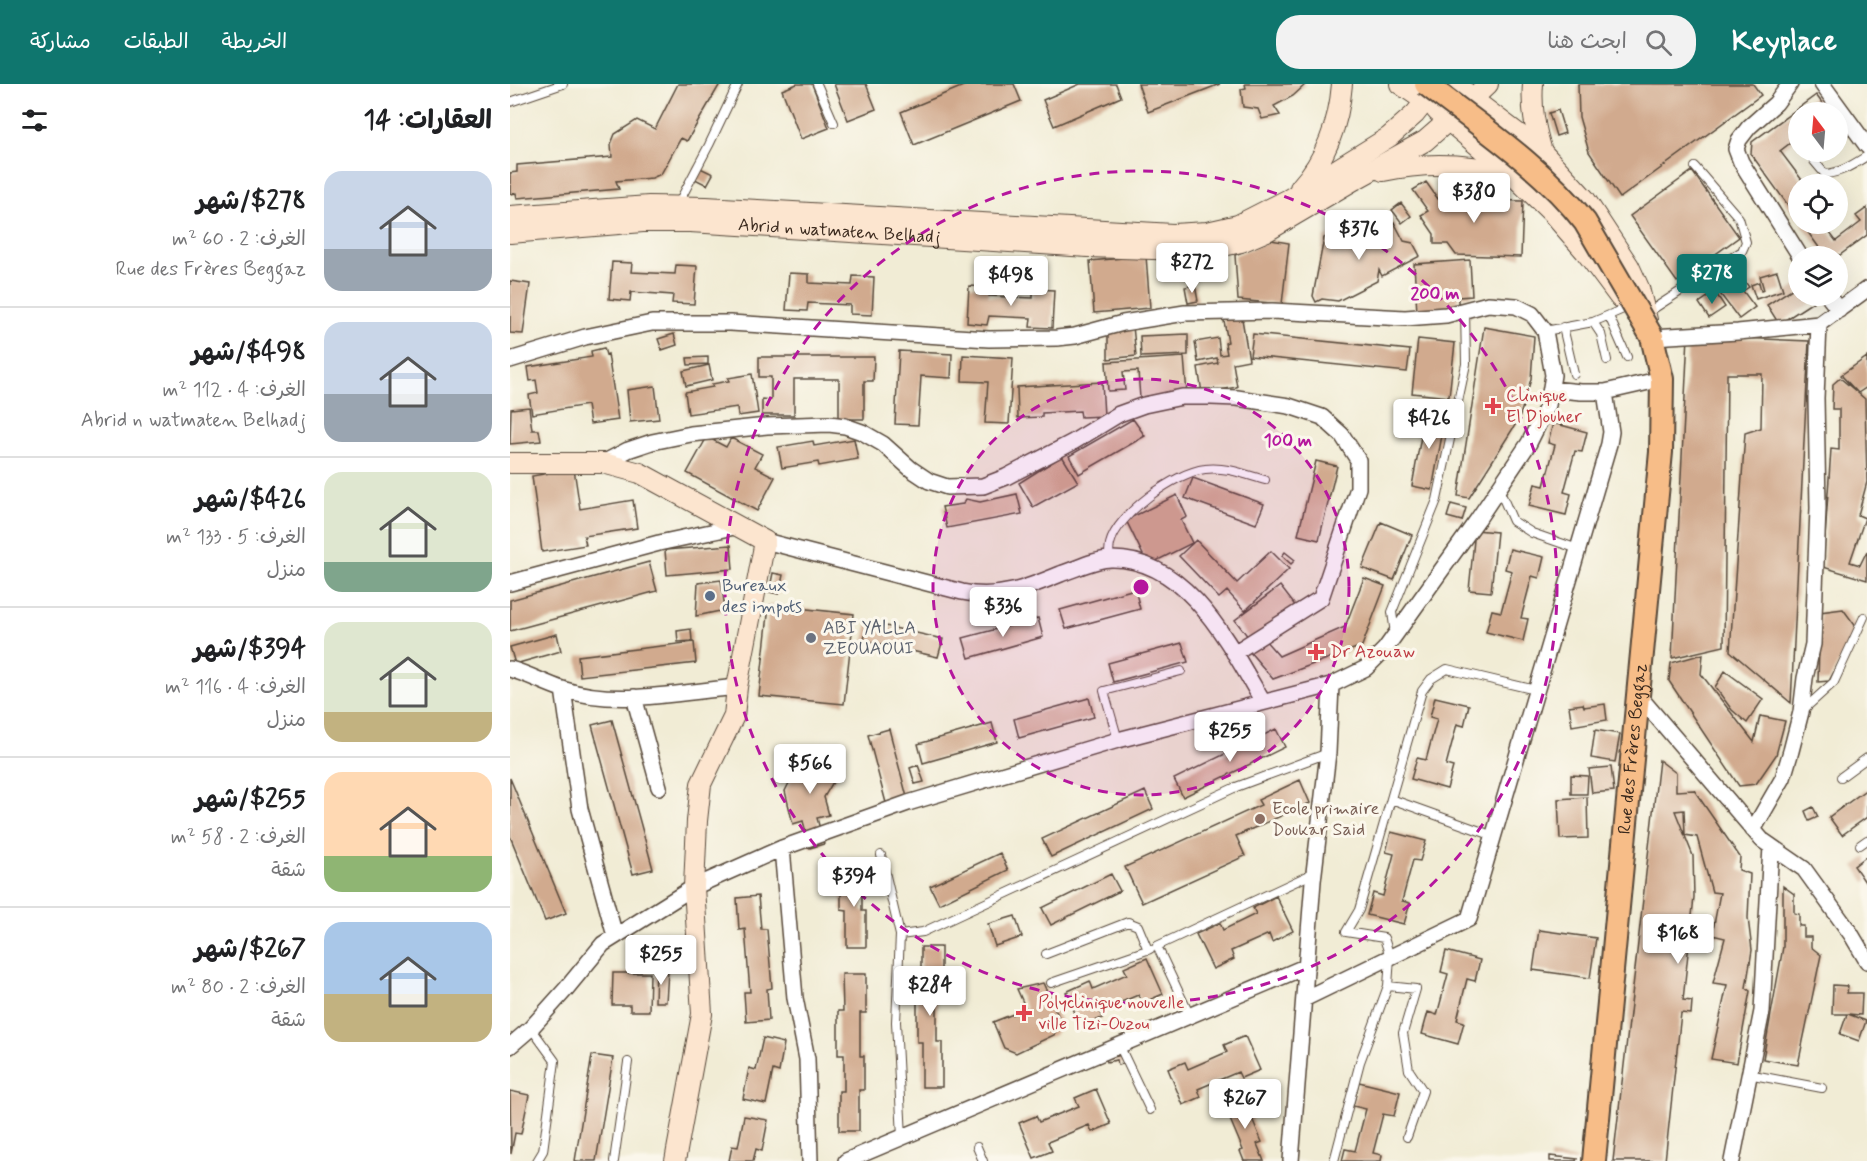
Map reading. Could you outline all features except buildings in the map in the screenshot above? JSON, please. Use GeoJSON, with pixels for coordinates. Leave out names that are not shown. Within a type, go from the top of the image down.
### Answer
{"type":"FeatureCollection","features":[{"type":"Feature","properties":{"kind":"main road"},"geometry":{"type":"LineString","coordinates":[[1289,199],[1318,164],[1328,144],[1336,123],[1342,84]]}},
{"type":"Feature","properties":{"kind":"main road"},"geometry":{"type":"LineString","coordinates":[[1400,84],[1447,100],[1542,152],[1585,200],[1629,266],[1639,288],[1637,311]]}},
{"type":"Feature","properties":{"kind":"main road"},"geometry":{"type":"LineString","coordinates":[[510,216],[599,208],[676,206],[1173,234],[1207,232],[1238,225],[1289,199],[1447,100],[1488,84]]}},
{"type":"Feature","properties":{"kind":"main road"},"geometry":{"type":"LineString","coordinates":[[1533,84],[1532,102],[1535,127],[1542,152]]}},
{"type":"Feature","properties":{"kind":"main road"},"geometry":{"type":"LineString","coordinates":[[1447,100],[1513,175],[1552,213],[1637,311],[1652,337]]}},
{"type":"Feature","properties":{"kind":"main road","name":"Abrid n watmaten Belhadj"},"geometry":{"type":"LineString","coordinates":[[510,232],[643,222],[690,222],[1088,247],[1210,249],[1241,242],[1269,230],[1425,141],[1447,100]]}},
{"type":"Feature","properties":{"kind":"main road","name":"Rue des Frères Beggaz"},"geometry":{"type":"LineString","coordinates":[[1447,100],[1537,172],[1585,222],[1652,337],[1662,379],[1661,452],[1594,1161]]}},
{"type":"Feature","properties":{"kind":"main road"},"geometry":{"type":"LineString","coordinates":[[1354,180],[1399,168],[1444,164],[1513,175]]}},
{"type":"Feature","properties":{"kind":"main road"},"geometry":{"type":"LineString","coordinates":[[510,463],[603,463],[640,473],[765,541],[737,687],[734,716],[701,784],[694,887],[702,1014],[675,1161]]}},
{"type":"Feature","properties":{"kind":"street"},"geometry":{"type":"LineString","coordinates":[[1790,84],[1776,103],[1749,127],[1739,140],[1736,149],[1741,162],[1794,246]]}},
{"type":"Feature","properties":{"kind":"street"},"geometry":{"type":"LineString","coordinates":[[1822,84],[1831,102]]}},
{"type":"Feature","properties":{"kind":"street"},"geometry":{"type":"LineString","coordinates":[[1848,129],[1867,146]]}},
{"type":"Feature","properties":{"kind":"street"},"geometry":{"type":"LineString","coordinates":[[1652,337],[1819,324],[1867,289]]}},
{"type":"Feature","properties":{"kind":"street"},"geometry":{"type":"LineString","coordinates":[[510,360],[585,337],[652,323],[730,322],[989,339],[1057,338],[1075,336],[1123,323],[1185,313],[1272,311],[1405,318],[1446,315],[1488,304],[1516,306],[1532,314],[1545,331],[1553,375],[1548,405],[1529,443],[1395,636],[1366,668],[1331,685],[1118,740],[908,803],[782,848],[694,887],[603,944],[531,1028],[510,1046]]}},
{"type":"Feature","properties":{"kind":"street"},"geometry":{"type":"LineString","coordinates":[[1836,306],[1839,310]]}},
{"type":"Feature","properties":{"kind":"street"},"geometry":{"type":"LineString","coordinates":[[1753,830],[1783,778],[1801,712],[1813,644],[1817,547],[1816,398],[1819,324]]}},
{"type":"Feature","properties":{"kind":"street"},"geometry":{"type":"LineString","coordinates":[[1551,389],[1605,392],[1662,379]]}},
{"type":"Feature","properties":{"kind":"street"},"geometry":{"type":"LineString","coordinates":[[1304,999],[1469,919],[1610,444],[1611,432],[1605,392]]}},
{"type":"Feature","properties":{"kind":"street"},"geometry":{"type":"LineString","coordinates":[[603,463],[636,447],[691,434],[778,425],[829,424],[845,426],[862,432],[883,444],[910,469],[929,481],[947,487],[983,486],[1006,477],[1063,447],[1119,414],[1144,405],[1182,397],[1211,397],[1237,398],[1290,406],[1322,417],[1342,435],[1358,460],[1358,488],[1321,598],[1234,653]]}},
{"type":"Feature","properties":{"kind":"street"},"geometry":{"type":"LineString","coordinates":[[510,583],[659,543],[740,526]]}},
{"type":"Feature","properties":{"kind":"street"},"geometry":{"type":"LineString","coordinates":[[765,541],[962,592],[987,596],[1013,592],[1109,558],[1135,560],[1161,571],[1186,589],[1223,634],[1263,702]]}},
{"type":"Feature","properties":{"kind":"street"},"geometry":{"type":"LineString","coordinates":[[510,669],[562,690],[604,697],[634,697],[737,687]]}},
{"type":"Feature","properties":{"kind":"street"},"geometry":{"type":"LineString","coordinates":[[1291,1161],[1314,873],[1328,753],[1331,685]]}},
{"type":"Feature","properties":{"kind":"street"},"geometry":{"type":"LineString","coordinates":[[562,690],[580,809],[615,936]]}},
{"type":"Feature","properties":{"kind":"street"},"geometry":{"type":"LineString","coordinates":[[1639,696],[1762,840],[1804,869],[1851,934],[1867,961]]}},
{"type":"Feature","properties":{"kind":"street"},"geometry":{"type":"LineString","coordinates":[[634,697],[659,787]]}},
{"type":"Feature","properties":{"kind":"street"},"geometry":{"type":"LineString","coordinates":[[1732,1161],[1762,1011],[1771,846]]}},
{"type":"Feature","properties":{"kind":"street"},"geometry":{"type":"LineString","coordinates":[[782,848],[795,998],[807,1059],[810,1161]]}},
{"type":"Feature","properties":{"kind":"street"},"geometry":{"type":"LineString","coordinates":[[846,1161],[1307,966]]}},
{"type":"Feature","properties":{"kind":"lane"},"geometry":{"type":"LineString","coordinates":[[510,102],[563,84]]}},
{"type":"Feature","properties":{"kind":"lane"},"geometry":{"type":"LineString","coordinates":[[676,206],[710,145],[738,84]]}},
{"type":"Feature","properties":{"kind":"lane"},"geometry":{"type":"LineString","coordinates":[[817,84],[834,123]]}},
{"type":"Feature","properties":{"kind":"lane"},"geometry":{"type":"LineString","coordinates":[[1816,162],[1825,174],[1833,174],[1867,156]]}},
{"type":"Feature","properties":{"kind":"lane"},"geometry":{"type":"LineString","coordinates":[[1545,331],[1637,311],[1742,251],[1746,242],[1739,218],[1695,167]]}},
{"type":"Feature","properties":{"kind":"lane"},"geometry":{"type":"LineString","coordinates":[[1395,636],[1392,612],[1437,500],[1466,364],[1465,309]]}},
{"type":"Feature","properties":{"kind":"lane"},"geometry":{"type":"LineString","coordinates":[[1609,316],[1627,357]]}},
{"type":"Feature","properties":{"kind":"lane"},"geometry":{"type":"LineString","coordinates":[[1593,322],[1601,334],[1607,360]]}},
{"type":"Feature","properties":{"kind":"lane"},"geometry":{"type":"LineString","coordinates":[[1563,327],[1574,374]]}},
{"type":"Feature","properties":{"kind":"lane"},"geometry":{"type":"LineString","coordinates":[[1109,558],[1110,544],[1118,526],[1164,485],[1184,474],[1207,468],[1239,472],[1265,480]]}},
{"type":"Feature","properties":{"kind":"lane"},"geometry":{"type":"LineString","coordinates":[[1499,488],[1513,521],[1532,533],[1578,549]]}},
{"type":"Feature","properties":{"kind":"lane"},"geometry":{"type":"LineString","coordinates":[[1801,712],[1834,682],[1864,617]]}},
{"type":"Feature","properties":{"kind":"lane"},"geometry":{"type":"LineString","coordinates":[[1334,1161],[1360,1062],[1388,986],[1390,957],[1384,938],[1346,932],[1359,910],[1422,691],[1431,679],[1447,669],[1536,690]]}},
{"type":"Feature","properties":{"kind":"lane"},"geometry":{"type":"LineString","coordinates":[[1118,740],[1104,691],[1181,671]]}},
{"type":"Feature","properties":{"kind":"lane"},"geometry":{"type":"LineString","coordinates":[[900,935],[923,932],[1236,787],[1328,753]]}},
{"type":"Feature","properties":{"kind":"lane"},"geometry":{"type":"LineString","coordinates":[[1841,777],[1867,758]]}},
{"type":"Feature","properties":{"kind":"lane"},"geometry":{"type":"LineString","coordinates":[[1391,799],[1494,836]]}},
{"type":"Feature","properties":{"kind":"lane"},"geometry":{"type":"LineString","coordinates":[[881,855],[900,935],[896,1022],[902,1137]]}},
{"type":"Feature","properties":{"kind":"lane"},"geometry":{"type":"LineString","coordinates":[[1051,983],[1148,950],[1314,873]]}},
{"type":"Feature","properties":{"kind":"lane"},"geometry":{"type":"LineString","coordinates":[[1046,954],[1128,922],[1138,926],[1148,950]]}},
{"type":"Feature","properties":{"kind":"lane"},"geometry":{"type":"LineString","coordinates":[[1157,946],[1190,1016]]}},
{"type":"Feature","properties":{"kind":"lane"},"geometry":{"type":"LineString","coordinates":[[1388,986],[1416,989],[1403,1033],[1409,1070],[1423,1091],[1407,1137]]}},
{"type":"Feature","properties":{"kind":"lane"},"geometry":{"type":"LineString","coordinates":[[531,1028],[555,1061],[543,1151],[537,1161]]}},
{"type":"Feature","properties":{"kind":"lane"},"geometry":{"type":"LineString","coordinates":[[1119,1045],[1150,1110]]}},
{"type":"Feature","properties":{"kind":"lane"},"geometry":{"type":"LineString","coordinates":[[614,1161],[628,1062]]}},
{"type":"Feature","properties":{"kind":"lane"},"geometry":{"type":"LineString","coordinates":[[1748,1074],[1822,1088]]}},
{"type":"Feature","properties":{"kind":"lane"},"geometry":{"type":"LineString","coordinates":[[977,1147],[983,1161]]}},
{"type":"Feature","properties":{"kind":"place","name":"Clinique El Djouher"},"geometry":{"type":"Point","coordinates":[1493,406]}},
{"type":"Feature","properties":{"kind":"place","name":"Bureaux des impots"},"geometry":{"type":"Point","coordinates":[710,596]}},
{"type":"Feature","properties":{"kind":"place","name":"ABI YALLA ZEOUAOUI"},"geometry":{"type":"Point","coordinates":[811,638]}},
{"type":"Feature","properties":{"kind":"place","name":"Dr Azouaw"},"geometry":{"type":"Point","coordinates":[1316,652]}},
{"type":"Feature","properties":{"kind":"place","name":"Ecole primaire Doukar Said"},"geometry":{"type":"Point","coordinates":[1260,819]}},
{"type":"Feature","properties":{"kind":"place","name":"Polyclinique nouvelle ville Tizi-Ouzou"},"geometry":{"type":"Point","coordinates":[1024,1013]}}]}
